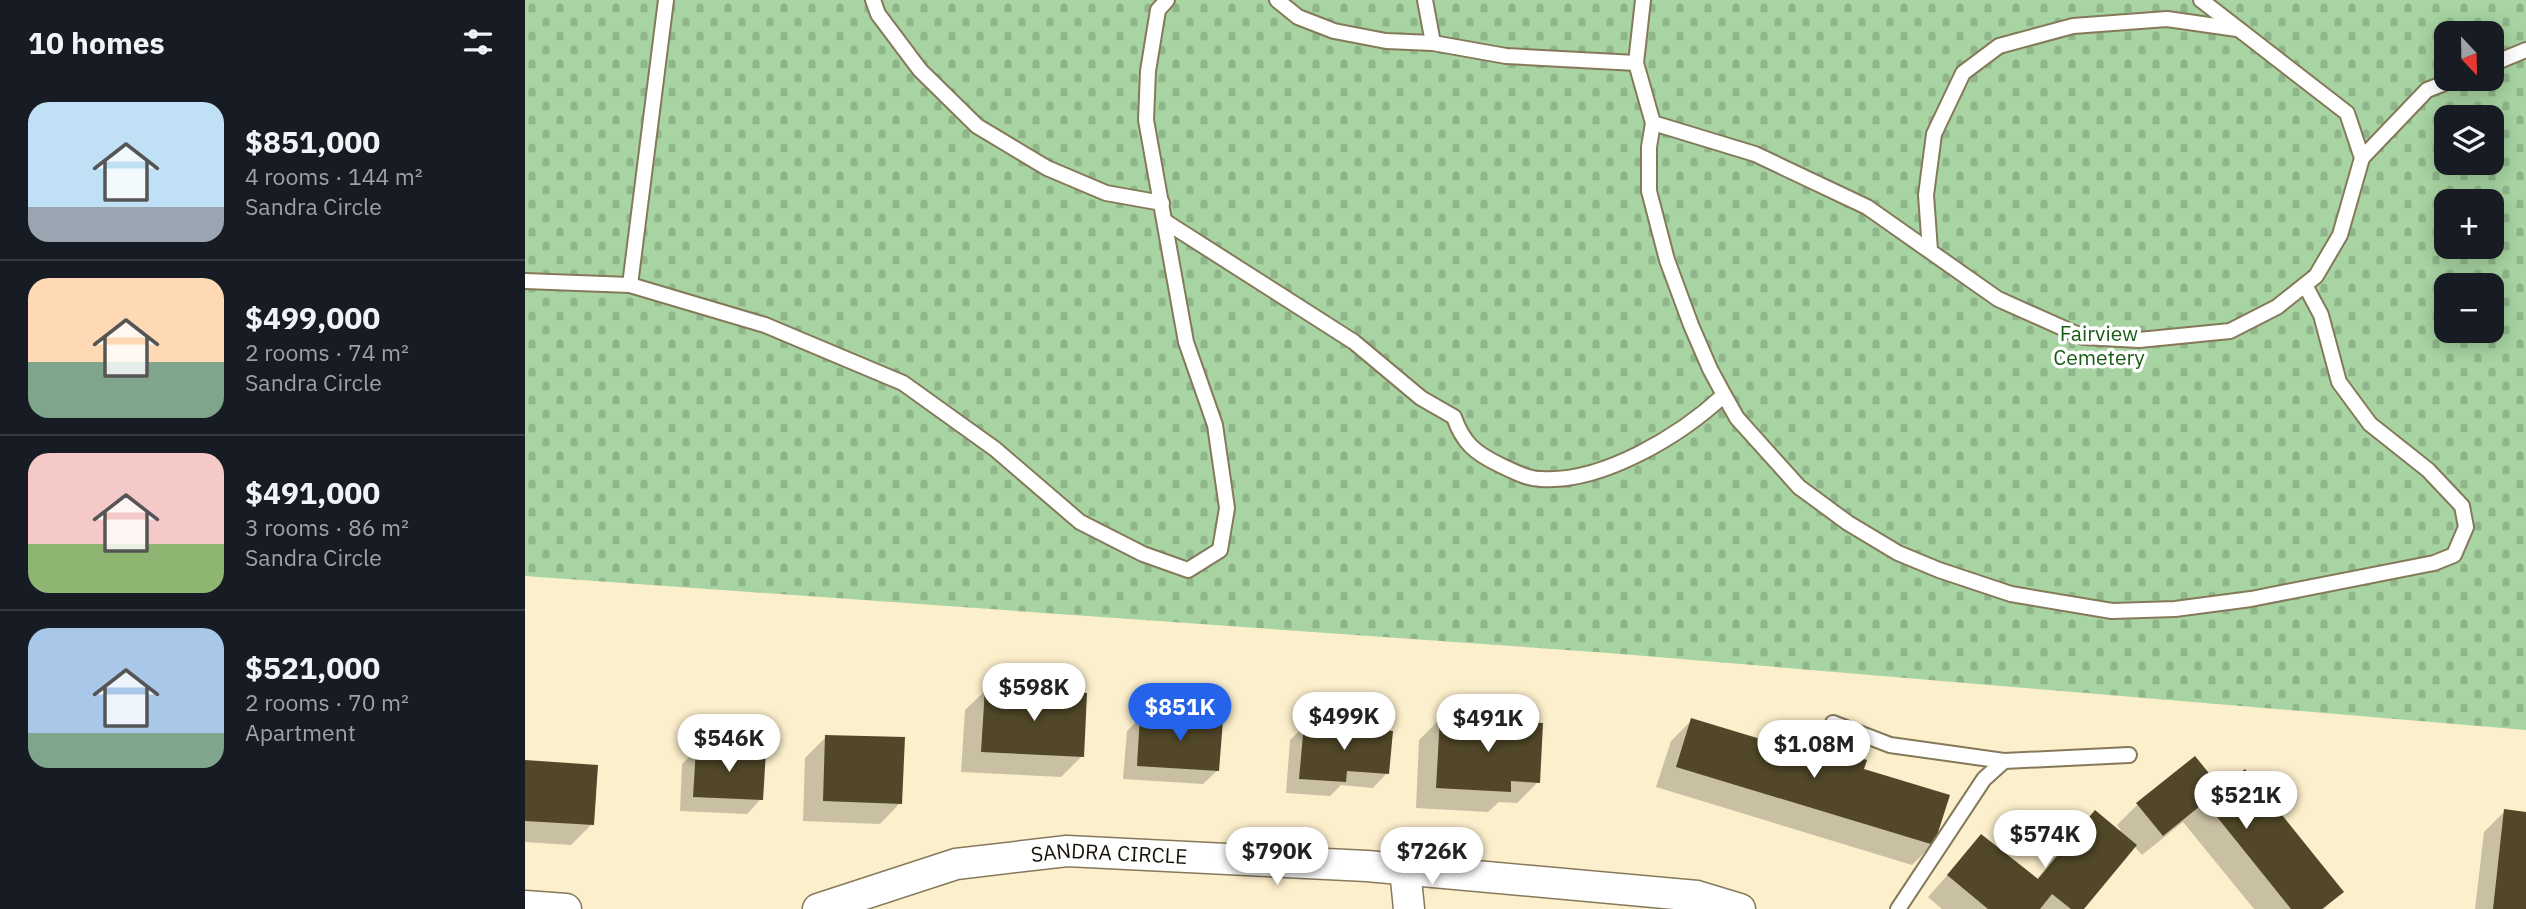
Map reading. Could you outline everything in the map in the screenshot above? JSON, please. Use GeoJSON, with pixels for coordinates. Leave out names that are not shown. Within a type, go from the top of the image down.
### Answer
{"type":"FeatureCollection","features":[{"type":"Feature","properties":{"kind":"street","name":"SANDRA CIRCLE"},"geometry":{"type":"LineString","coordinates":[[818,909],[956,864],[1067,851],[1405,869],[1697,896],[1740,909]]}},
{"type":"Feature","properties":{"kind":"street"},"geometry":{"type":"LineString","coordinates":[[1405,869],[1409,909]]}},
{"type":"Feature","properties":{"kind":"street"},"geometry":{"type":"LineString","coordinates":[[525,906],[565,909]]}},
{"type":"Feature","properties":{"kind":"lane"},"geometry":{"type":"LineString","coordinates":[[629,285],[666,0]]}},
{"type":"Feature","properties":{"kind":"lane"},"geometry":{"type":"LineString","coordinates":[[873,0],[878,14],[920,70],[977,127],[1047,168],[1106,193],[1162,203]]}},
{"type":"Feature","properties":{"kind":"lane"},"geometry":{"type":"LineString","coordinates":[[525,281],[629,285],[765,326],[903,383],[995,449],[1080,522],[1143,554],[1188,570],[1220,550],[1227,508],[1215,425],[1186,342],[1146,120],[1148,71],[1158,10],[1167,0]]}},
{"type":"Feature","properties":{"kind":"lane"},"geometry":{"type":"LineString","coordinates":[[1277,0],[1298,17],[1334,31],[1387,41],[1433,43],[1506,56],[1636,63]]}},
{"type":"Feature","properties":{"kind":"lane"},"geometry":{"type":"LineString","coordinates":[[1425,0],[1433,43]]}},
{"type":"Feature","properties":{"kind":"lane"},"geometry":{"type":"LineString","coordinates":[[1643,0],[1636,63],[1653,124],[1649,147],[1649,191],[1667,260],[1710,369],[1737,418],[1800,488],[1847,523],[1898,553],[2011,594],[2112,611],[2175,609],[2251,599],[2421,566],[2454,555],[2466,527],[2462,506],[2428,470],[2370,424],[2339,382],[2321,315],[2305,285]]}},
{"type":"Feature","properties":{"kind":"lane"},"geometry":{"type":"LineString","coordinates":[[2201,0],[2347,113],[2362,158]]}},
{"type":"Feature","properties":{"kind":"lane"},"geometry":{"type":"LineString","coordinates":[[1930,250],[1926,195],[1934,134],[1963,73],[1999,46],[2073,26],[2167,19],[2237,29]]}},
{"type":"Feature","properties":{"kind":"lane"},"geometry":{"type":"LineString","coordinates":[[2504,59],[2526,50]]}},
{"type":"Feature","properties":{"kind":"lane"},"geometry":{"type":"LineString","coordinates":[[1653,124],[1755,154],[1867,206],[1998,299],[2083,337],[2139,340],[2230,331],[2277,307],[2316,276],[2340,235],[2362,158],[2427,90],[2434,87]]}},
{"type":"Feature","properties":{"kind":"lane"},"geometry":{"type":"LineString","coordinates":[[1166,222],[1354,342],[1421,398],[1454,417],[1460,435],[1480,456],[1540,480],[1566,478],[1604,469],[1655,446],[1701,416],[1724,395]]}},
{"type":"Feature","properties":{"kind":"lane"},"geometry":{"type":"LineString","coordinates":[[1833,723],[1890,745],[2004,761],[2129,755]]}},
{"type":"Feature","properties":{"kind":"lane"},"geometry":{"type":"LineString","coordinates":[[1898,909],[1984,779],[2004,761]]}},
{"type":"Feature","properties":{"kind":"green space","name":"Fairview Cemetery"},"geometry":{"type":"Polygon","coordinates":[[[525,0],[2526,0],[2526,730],[1609,653],[525,576],[525,0]]]}},
{"type":"Feature","properties":{"kind":"building"},"geometry":{"type":"Polygon","coordinates":[[[985,688],[1087,693],[1084,757],[981,752],[985,688]]]}},
{"type":"Feature","properties":{"kind":"building"},"geometry":{"type":"Polygon","coordinates":[[[1140,715],[1223,720],[1219,771],[1137,766],[1140,715]]]}},
{"type":"Feature","properties":{"kind":"building"},"geometry":{"type":"Polygon","coordinates":[[[1440,717],[1543,723],[1540,783],[1511,781],[1511,792],[1436,788],[1440,717]]]}},
{"type":"Feature","properties":{"kind":"building"},"geometry":{"type":"Polygon","coordinates":[[[1691,718],[1777,744],[1780,734],[1867,760],[1864,769],[1950,795],[1934,845],[1676,767],[1691,718]]]}},
{"type":"Feature","properties":{"kind":"building"},"geometry":{"type":"Polygon","coordinates":[[[1304,724],[1393,731],[1389,774],[1347,771],[1346,782],[1299,779],[1304,724]]]}},
{"type":"Feature","properties":{"kind":"building"},"geometry":{"type":"Polygon","coordinates":[[[825,735],[905,737],[902,804],[823,801],[825,735]]]}},
{"type":"Feature","properties":{"kind":"building"},"geometry":{"type":"Polygon","coordinates":[[[696,748],[766,751],[763,800],[693,797],[696,748]]]}},
{"type":"Feature","properties":{"kind":"building"},"geometry":{"type":"Polygon","coordinates":[[[2195,756],[2221,788],[2245,769],[2344,892],[2322,909],[2291,909],[2205,802],[2163,836],[2136,803],[2195,756]]]}},
{"type":"Feature","properties":{"kind":"building"},"geometry":{"type":"Polygon","coordinates":[[[525,760],[598,765],[594,825],[525,821],[525,760]]]}},
{"type":"Feature","properties":{"kind":"building"},"geometry":{"type":"Polygon","coordinates":[[[2504,809],[2526,812],[2526,909],[2493,909],[2504,809]]]}},
{"type":"Feature","properties":{"kind":"building"},"geometry":{"type":"Polygon","coordinates":[[[2095,810],[2137,845],[2084,909],[2071,909],[2052,894],[2040,909],[1988,909],[1947,875],[1981,834],[2038,879],[2095,810]]]}}]}
